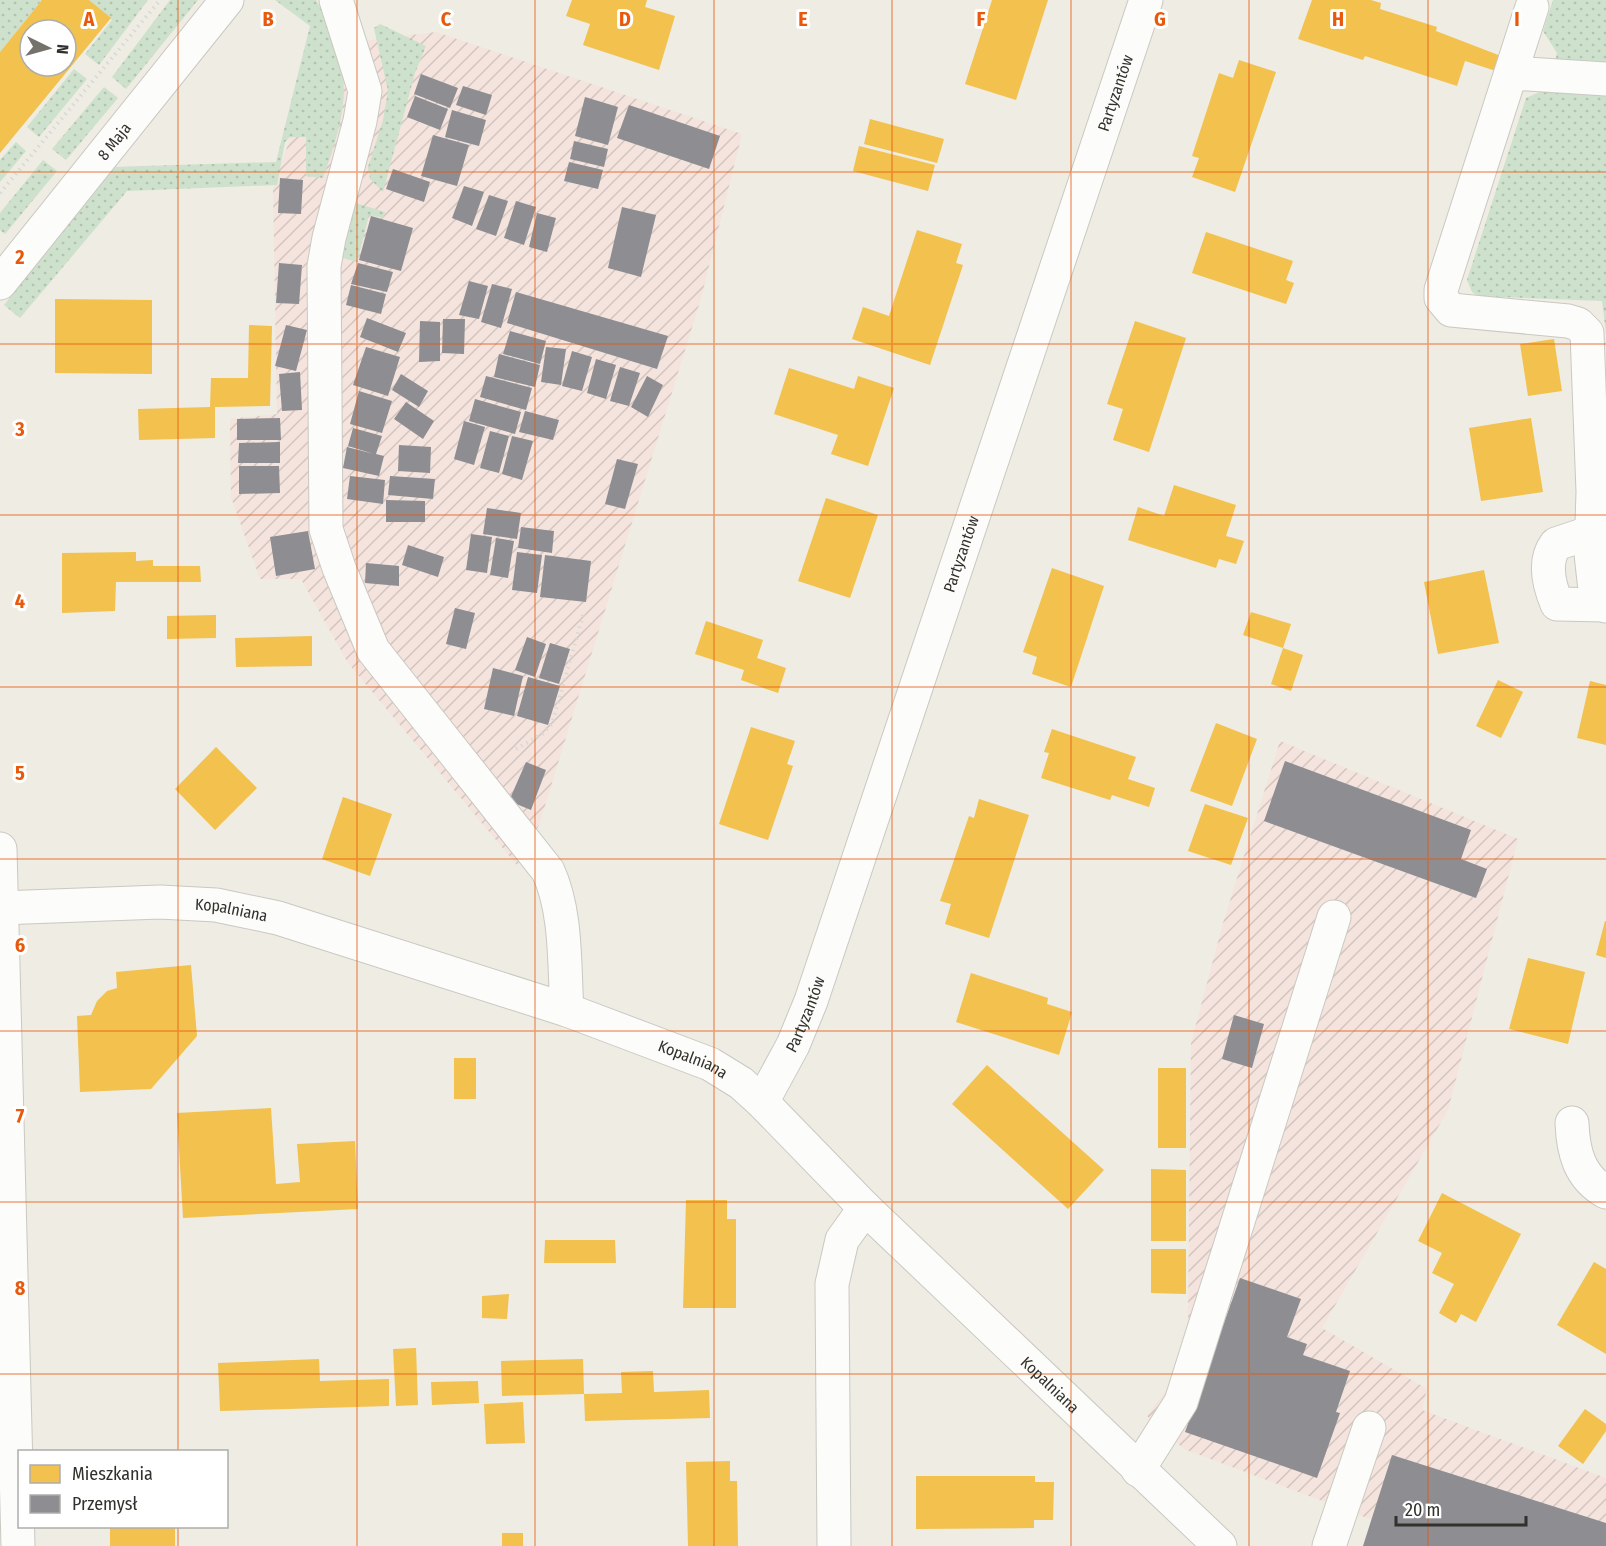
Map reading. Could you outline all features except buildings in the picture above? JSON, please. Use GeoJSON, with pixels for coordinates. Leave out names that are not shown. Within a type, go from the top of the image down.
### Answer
{"type":"FeatureCollection","features":[{"type":"Feature","properties":{"kind":"street","name":"8 Maja"},"geometry":{"type":"LineString","coordinates":[[0,283],[227,0]]}},
{"type":"Feature","properties":{"kind":"street"},"geometry":{"type":"LineString","coordinates":[[336,0],[361,71],[365,91],[360,121],[329,238],[324,266],[326,529],[339,568],[373,650],[548,871],[555,887],[559,909],[567,1010]]}},
{"type":"Feature","properties":{"kind":"street","name":"Partyzantów"},"geometry":{"type":"LineString","coordinates":[[762,1102],[793,1045],[811,1001],[1146,0]]}},
{"type":"Feature","properties":{"kind":"street"},"geometry":{"type":"LineString","coordinates":[[1532,7],[1441,290],[1441,298],[1451,310],[1568,321],[1578,324],[1587,333],[1595,590],[1606,605]]}},
{"type":"Feature","properties":{"kind":"street"},"geometry":{"type":"LineString","coordinates":[[1511,73],[1606,79]]}},
{"type":"Feature","properties":{"kind":"street"},"geometry":{"type":"LineString","coordinates":[[1592,532],[1556,544],[1548,560],[1551,590],[1557,604],[1606,605]]}},
{"type":"Feature","properties":{"kind":"street"},"geometry":{"type":"LineString","coordinates":[[0,849],[18,1546]]}},
{"type":"Feature","properties":{"kind":"street","name":"Kopalniana"},"geometry":{"type":"LineString","coordinates":[[1,908],[160,902],[216,905],[278,918],[567,1010],[710,1064],[741,1083],[762,1102],[865,1208],[1220,1546]]}},
{"type":"Feature","properties":{"kind":"street"},"geometry":{"type":"LineString","coordinates":[[1138,1470],[1181,1402],[1334,917]]}},
{"type":"Feature","properties":{"kind":"street"},"geometry":{"type":"LineString","coordinates":[[1572,1123],[1578,1163],[1593,1182],[1606,1192]]}},
{"type":"Feature","properties":{"kind":"street"},"geometry":{"type":"LineString","coordinates":[[834,1546],[832,1284],[842,1240],[865,1208]]}},
{"type":"Feature","properties":{"kind":"street"},"geometry":{"type":"LineString","coordinates":[[1329,1546],[1369,1428]]}},
{"type":"Feature","properties":{"kind":"path"},"geometry":{"type":"LineString","coordinates":[[0,194],[159,0]]}},
{"type":"Feature","properties":{"kind":"path"},"geometry":{"type":"LineString","coordinates":[[516,749],[542,734],[552,724],[584,612]]}},
{"type":"Feature","properties":{"kind":"shaded area"},"geometry":{"type":"Polygon","coordinates":[[[436,32],[742,134],[701,298],[539,825],[517,865],[348,663],[301,579],[260,579],[231,497],[230,419],[277,414],[273,189],[321,46],[436,32]]]}},
{"type":"Feature","properties":{"kind":"shaded area"},"geometry":{"type":"Polygon","coordinates":[[[1280,741],[1518,839],[1448,1110],[1322,1328],[1427,1389],[1422,1410],[1606,1478],[1606,1546],[1378,1522],[1184,1449],[1147,1416],[1171,1384],[1188,1322],[1191,1043],[1223,923],[1280,741]]]}},
{"type":"Feature","properties":{"kind":"green space"},"geometry":{"type":"Polygon","coordinates":[[[0,0],[42,0],[27,18],[18,18],[18,30],[0,52],[0,0]]]}},
{"type":"Feature","properties":{"kind":"green space"},"geometry":{"type":"Polygon","coordinates":[[[89,0],[148,0],[99,65],[85,54],[112,20],[89,0]]]}},
{"type":"Feature","properties":{"kind":"green space"},"geometry":{"type":"Polygon","coordinates":[[[170,0],[198,0],[126,89],[112,77],[170,0]]]}},
{"type":"Feature","properties":{"kind":"green space"},"geometry":{"type":"Polygon","coordinates":[[[275,0],[316,0],[337,47],[344,88],[342,108],[332,153],[323,178],[306,176],[306,137],[290,137],[285,142],[277,185],[127,191],[20,318],[4,305],[113,167],[276,162],[310,26],[275,0]]]}},
{"type":"Feature","properties":{"kind":"green space"},"geometry":{"type":"Polygon","coordinates":[[[1553,0],[1606,0],[1606,333],[1602,301],[1477,296],[1472,292],[1467,280],[1526,98],[1549,88],[1557,53],[1543,31],[1553,0]]]}},
{"type":"Feature","properties":{"kind":"green space"},"geometry":{"type":"Polygon","coordinates":[[[380,24],[426,46],[415,73],[383,192],[370,179],[368,167],[383,120],[388,91],[374,28],[380,24]]]}},
{"type":"Feature","properties":{"kind":"green space"},"geometry":{"type":"Polygon","coordinates":[[[78,72],[87,79],[39,137],[27,127],[67,78],[78,78],[78,72]]]}},
{"type":"Feature","properties":{"kind":"green space"},"geometry":{"type":"Polygon","coordinates":[[[104,87],[118,98],[66,160],[52,149],[104,87]]]}},
{"type":"Feature","properties":{"kind":"green space"},"geometry":{"type":"Polygon","coordinates":[[[16,142],[26,151],[0,182],[0,160],[16,142]]]}},
{"type":"Feature","properties":{"kind":"green space"},"geometry":{"type":"Polygon","coordinates":[[[43,160],[57,171],[5,234],[0,230],[0,213],[43,160]]]}},
{"type":"Feature","properties":{"kind":"green space"},"geometry":{"type":"Polygon","coordinates":[[[356,203],[385,212],[383,218],[369,215],[357,262],[343,258],[356,203]]]}}]}
